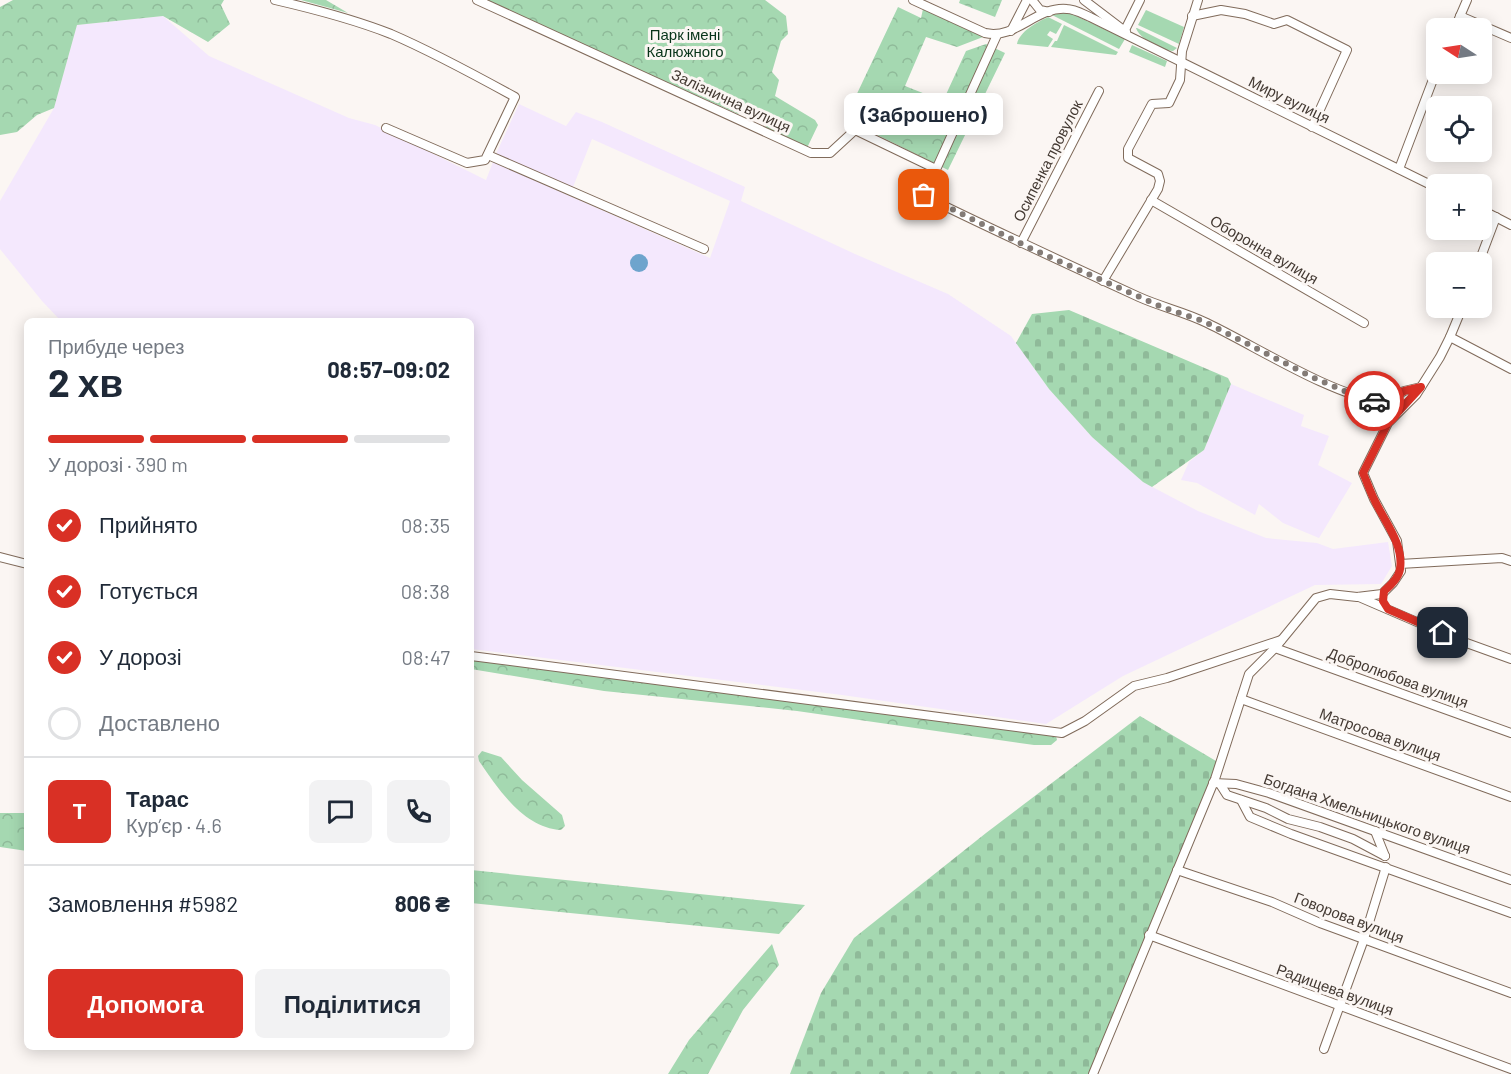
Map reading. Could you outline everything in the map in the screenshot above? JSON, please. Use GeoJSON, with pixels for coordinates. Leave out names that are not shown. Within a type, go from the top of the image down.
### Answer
{"type":"FeatureCollection","features":[{"type":"Feature","properties":{"kind":"street"},"geometry":{"type":"LineString","coordinates":[[275,0],[332,14],[390,34],[515,97],[485,160],[467,163],[386,128]]}},
{"type":"Feature","properties":{"kind":"street","name":"Залізнична вулиця"},"geometry":{"type":"LineString","coordinates":[[477,0],[811,153],[830,153],[855,130],[936,169]]}},
{"type":"Feature","properties":{"kind":"street"},"geometry":{"type":"LineString","coordinates":[[914,0],[985,33],[997,35],[1011,32],[1037,17],[1068,8],[1127,33]]}},
{"type":"Feature","properties":{"kind":"street"},"geometry":{"type":"LineString","coordinates":[[1011,32],[1027,0]]}},
{"type":"Feature","properties":{"kind":"street"},"geometry":{"type":"LineString","coordinates":[[1032,0],[1040,10],[1054,11],[1066,0]]}},
{"type":"Feature","properties":{"kind":"street"},"geometry":{"type":"LineString","coordinates":[[1084,0],[1127,33]]}},
{"type":"Feature","properties":{"kind":"street"},"geometry":{"type":"LineString","coordinates":[[1127,33],[1140,0]]}},
{"type":"Feature","properties":{"kind":"street"},"geometry":{"type":"LineString","coordinates":[[1103,281],[1158,189],[1160,181],[1158,174],[1128,158],[1128,149],[1152,104],[1169,103],[1180,80],[1181,62],[1198,0]]}},
{"type":"Feature","properties":{"kind":"street"},"geometry":{"type":"LineString","coordinates":[[1467,0],[1461,16],[1511,38]]}},
{"type":"Feature","properties":{"kind":"street"},"geometry":{"type":"LineString","coordinates":[[1192,16],[1221,10],[1245,14],[1274,24],[1287,20],[1347,51],[1312,127]]}},
{"type":"Feature","properties":{"kind":"street","name":"Миру вулиця"},"geometry":{"type":"LineString","coordinates":[[1127,33],[1426,182]]}},
{"type":"Feature","properties":{"kind":"street"},"geometry":{"type":"LineString","coordinates":[[997,35],[924,195],[1103,281],[1162,307],[1203,321],[1312,377],[1365,400],[1385,403],[1404,391],[1421,387]]}},
{"type":"Feature","properties":{"kind":"street"},"geometry":{"type":"LineString","coordinates":[[1399,169],[1431,84]]}},
{"type":"Feature","properties":{"kind":"street","name":"Осипенка провулок"},"geometry":{"type":"LineString","coordinates":[[1021,243],[1099,91]]}},
{"type":"Feature","properties":{"kind":"street"},"geometry":{"type":"LineString","coordinates":[[488,155],[704,249]]}},
{"type":"Feature","properties":{"kind":"street","name":"Оборонна вулиця"},"geometry":{"type":"LineString","coordinates":[[1151,201],[1364,323]]}},
{"type":"Feature","properties":{"kind":"street"},"geometry":{"type":"LineString","coordinates":[[1492,215],[1511,225]]}},
{"type":"Feature","properties":{"kind":"street"},"geometry":{"type":"LineString","coordinates":[[1483,252],[1496,217]]}},
{"type":"Feature","properties":{"kind":"street"},"geometry":{"type":"LineString","coordinates":[[1093,1074],[1176,870],[1216,784],[1249,674],[1283,639],[1316,598],[1330,594],[1358,597],[1382,594],[1401,571],[1396,541],[1363,473],[1388,423],[1421,387],[1450,338],[1458,318]]}},
{"type":"Feature","properties":{"kind":"street"},"geometry":{"type":"LineString","coordinates":[[1450,338],[1511,369]]}},
{"type":"Feature","properties":{"kind":"street"},"geometry":{"type":"LineString","coordinates":[[0,557],[24,563]]}},
{"type":"Feature","properties":{"kind":"street"},"geometry":{"type":"LineString","coordinates":[[1400,564],[1502,558],[1511,561]]}},
{"type":"Feature","properties":{"kind":"street"},"geometry":{"type":"LineString","coordinates":[[1384,591],[1383,601],[1388,609]]}},
{"type":"Feature","properties":{"kind":"street"},"geometry":{"type":"LineString","coordinates":[[1358,597],[1461,641],[1511,658]]}},
{"type":"Feature","properties":{"kind":"street"},"geometry":{"type":"LineString","coordinates":[[474,656],[1062,732],[1085,721],[1134,686],[1167,678],[1283,639]]}},
{"type":"Feature","properties":{"kind":"street","name":"Добролюбова вулиця"},"geometry":{"type":"LineString","coordinates":[[1275,648],[1511,733]]}},
{"type":"Feature","properties":{"kind":"street","name":"Матросова вулиця"},"geometry":{"type":"LineString","coordinates":[[1241,699],[1511,797]]}},
{"type":"Feature","properties":{"kind":"street"},"geometry":{"type":"LineString","coordinates":[[1216,784],[1227,795],[1266,808],[1288,819],[1353,839],[1385,856]]}},
{"type":"Feature","properties":{"kind":"street","name":"Богдана Хмельницького вулиця"},"geometry":{"type":"LineString","coordinates":[[1216,784],[1236,784],[1269,793],[1511,880]]}},
{"type":"Feature","properties":{"kind":"street"},"geometry":{"type":"LineString","coordinates":[[1241,800],[1250,817],[1291,834],[1511,913]]}},
{"type":"Feature","properties":{"kind":"street"},"geometry":{"type":"LineString","coordinates":[[1324,1049],[1388,868],[1375,831]]}},
{"type":"Feature","properties":{"kind":"street","name":"Говорова вулиця"},"geometry":{"type":"LineString","coordinates":[[1176,870],[1272,902],[1320,923],[1511,993]]}},
{"type":"Feature","properties":{"kind":"street","name":"Радищева вулиця"},"geometry":{"type":"LineString","coordinates":[[1149,935],[1511,1069]]}},
{"type":"Feature","properties":{"kind":"shaded area"},"geometry":{"type":"Polygon","coordinates":[[[163,16],[209,56],[349,118],[375,125],[486,180],[493,162],[710,258],[730,201],[592,139],[573,187],[495,156],[519,104],[566,126],[576,112],[602,122],[745,187],[741,201],[948,294],[1011,336],[1049,389],[1092,437],[1143,482],[1198,511],[1266,538],[1317,543],[1333,549],[1388,542],[1392,566],[1381,584],[1315,585],[1123,676],[1046,724],[842,695],[474,649],[474,318],[58,318],[0,249],[0,201],[54,108],[77,25],[163,16]]]}},
{"type":"Feature","properties":{"kind":"shaded area"},"geometry":{"type":"Polygon","coordinates":[[[1231,384],[1304,415],[1301,426],[1329,436],[1318,465],[1352,483],[1319,538],[1283,523],[1259,504],[1255,515],[1197,483],[1181,480],[1189,462],[1204,450],[1231,384]]]}},
{"type":"Feature","properties":{"kind":"green space"},"geometry":{"type":"Polygon","coordinates":[[[13,0],[224,0],[221,5],[230,24],[208,42],[163,16],[77,25],[54,108],[37,115],[17,132],[0,135],[0,7],[13,0]]]}},
{"type":"Feature","properties":{"kind":"green space"},"geometry":{"type":"Polygon","coordinates":[[[301,0],[326,0],[348,13],[301,0]]]}},
{"type":"Feature","properties":{"kind":"green space","name":"Парк імені Калюжного"},"geometry":{"type":"Polygon","coordinates":[[[483,0],[765,0],[786,16],[788,34],[781,41],[772,72],[779,80],[775,96],[815,120],[818,125],[807,148],[766,128],[763,115],[742,111],[738,114],[483,0]]]}},
{"type":"Feature","properties":{"kind":"green space"},"geometry":{"type":"Polygon","coordinates":[[[960,0],[1002,0],[995,17],[959,3],[960,0]]]}},
{"type":"Feature","properties":{"kind":"green space"},"geometry":{"type":"Polygon","coordinates":[[[898,7],[921,18],[923,9],[983,37],[957,47],[926,37],[905,86],[943,101],[966,51],[986,44],[1005,53],[948,170],[845,119],[898,7]]]}},
{"type":"Feature","properties":{"kind":"green space"},"geometry":{"type":"Polygon","coordinates":[[[1146,10],[1184,27],[1179,44],[1138,25],[1146,10]]]}},
{"type":"Feature","properties":{"kind":"green space"},"geometry":{"type":"Polygon","coordinates":[[[1068,12],[1125,39],[1119,49],[1052,15],[1068,12]]]}},
{"type":"Feature","properties":{"kind":"green space"},"geometry":{"type":"Polygon","coordinates":[[[1048,17],[1062,24],[1056,34],[1050,31],[1047,35],[1053,39],[1048,47],[1017,44],[1025,31],[1048,17]]]}},
{"type":"Feature","properties":{"kind":"green space"},"geometry":{"type":"Polygon","coordinates":[[[1064,25],[1118,52],[1116,55],[1051,47],[1057,41],[1064,25]]]}},
{"type":"Feature","properties":{"kind":"green space"},"geometry":{"type":"Polygon","coordinates":[[[1136,28],[1177,48],[1173,51],[1157,46],[1146,40],[1136,28]]]}},
{"type":"Feature","properties":{"kind":"green space"},"geometry":{"type":"Polygon","coordinates":[[[1132,45],[1167,61],[1165,67],[1129,52],[1132,45]]]}},
{"type":"Feature","properties":{"kind":"green space"},"geometry":{"type":"Polygon","coordinates":[[[1069,310],[1228,378],[1231,384],[1204,450],[1152,487],[1143,482],[1092,437],[1049,389],[1016,343],[1032,314],[1069,310]]]}},
{"type":"Feature","properties":{"kind":"green space"},"geometry":{"type":"Polygon","coordinates":[[[474,659],[1049,733],[1056,736],[1057,740],[1051,745],[1034,745],[797,711],[604,691],[474,669],[474,659]]]}},
{"type":"Feature","properties":{"kind":"green space"},"geometry":{"type":"Polygon","coordinates":[[[1140,716],[1216,761],[1215,779],[1089,1074],[790,1074],[821,993],[854,938],[986,833],[1140,716]]]}},
{"type":"Feature","properties":{"kind":"green space"},"geometry":{"type":"Polygon","coordinates":[[[482,751],[501,757],[522,780],[562,815],[565,826],[561,830],[548,828],[524,815],[504,795],[479,761],[478,756],[482,751]]]}},
{"type":"Feature","properties":{"kind":"green space"},"geometry":{"type":"Polygon","coordinates":[[[0,813],[24,813],[24,851],[0,847],[0,813]]]}},
{"type":"Feature","properties":{"kind":"green space"},"geometry":{"type":"Polygon","coordinates":[[[474,870],[805,905],[779,934],[474,903],[474,870]]]}},
{"type":"Feature","properties":{"kind":"green space"},"geometry":{"type":"Polygon","coordinates":[[[772,944],[779,965],[743,1010],[708,1074],[668,1074],[689,1040],[772,944]]]}},
{"type":"Feature","properties":{"kind":"water"},"geometry":{"type":"Polygon","coordinates":[[[635,254],[643,254],[648,259],[646,270],[635,272],[630,267],[630,259],[635,254]]]}},
{"type":"Feature","properties":{"kind":"way so far"},"geometry":{"type":"LineString","coordinates":[[924,195],[1032,249],[1162,307],[1203,321],[1312,377],[1365,400],[1374,401]]}},
{"type":"Feature","properties":{"kind":"place","name":"(Заброшено)"},"geometry":{"type":"Point","coordinates":[924,195]}},
{"type":"Feature","properties":{"kind":"route"},"geometry":{"type":"LineString","coordinates":[[1374,401],[1385,403],[1404,391],[1421,387],[1388,423],[1363,473],[1396,541],[1400,560],[1401,571],[1384,591],[1383,601],[1388,609],[1443,633]]}}]}
